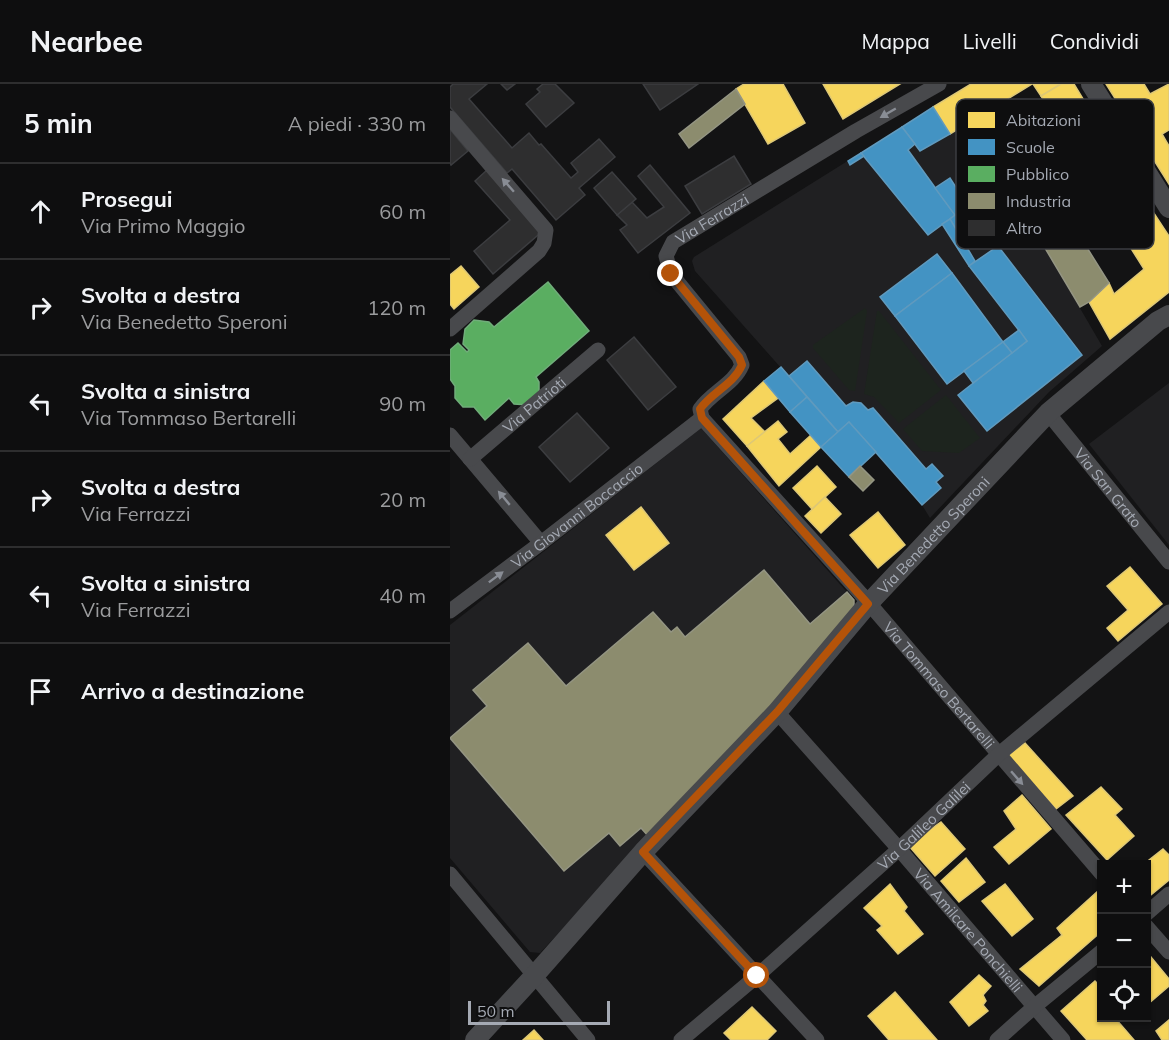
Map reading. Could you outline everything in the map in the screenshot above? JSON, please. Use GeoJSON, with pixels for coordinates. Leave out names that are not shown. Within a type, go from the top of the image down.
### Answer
{"type":"FeatureCollection","features":[{"type":"Feature","properties":{"kind":"street"},"geometry":{"type":"LineString","coordinates":[[1091,84],[1100,99]]}},
{"type":"Feature","properties":{"kind":"street","name":"Via Ferrazzi"},"geometry":{"type":"LineString","coordinates":[[702,418],[700,409],[708,398],[738,374],[742,365],[739,357],[671,274],[666,256],[673,242],[936,85]]}},
{"type":"Feature","properties":{"kind":"street"},"geometry":{"type":"LineString","coordinates":[[450,118],[546,230],[544,243],[539,251],[450,329]]}},
{"type":"Feature","properties":{"kind":"street"},"geometry":{"type":"LineString","coordinates":[[1154,184],[1169,208]]}},
{"type":"Feature","properties":{"kind":"street","name":"Via Benedetto Speroni"},"geometry":{"type":"LineString","coordinates":[[475,1040],[643,852],[777,712],[868,604],[1048,413],[1158,321],[1169,315]]}},
{"type":"Feature","properties":{"kind":"street","name":"Via Patrioti"},"geometry":{"type":"LineString","coordinates":[[470,459],[598,350]]}},
{"type":"Feature","properties":{"kind":"street","name":"Via San Grato"},"geometry":{"type":"LineString","coordinates":[[1048,413],[1169,562]]}},
{"type":"Feature","properties":{"kind":"street","name":"Via Giovanni Boccaccio"},"geometry":{"type":"LineString","coordinates":[[450,611],[702,418]]}},
{"type":"Feature","properties":{"kind":"street","name":"Via Tommaso Bertarelli"},"geometry":{"type":"LineString","coordinates":[[702,418],[868,604],[1097,869]]}},
{"type":"Feature","properties":{"kind":"street"},"geometry":{"type":"LineString","coordinates":[[450,435],[541,543]]}},
{"type":"Feature","properties":{"kind":"street","name":"Via Galileo Galilei"},"geometry":{"type":"LineString","coordinates":[[681,1040],[757,976],[899,849],[998,755],[1169,612]]}},
{"type":"Feature","properties":{"kind":"street","name":"Via Amilcare Ponchielli"},"geometry":{"type":"LineString","coordinates":[[777,712],[899,849],[1063,1040]]}},
{"type":"Feature","properties":{"kind":"street"},"geometry":{"type":"LineString","coordinates":[[643,852],[817,1040]]}},
{"type":"Feature","properties":{"kind":"street"},"geometry":{"type":"LineString","coordinates":[[450,874],[588,1040]]}},
{"type":"Feature","properties":{"kind":"street"},"geometry":{"type":"LineString","coordinates":[[1151,910],[1169,894]]}},
{"type":"Feature","properties":{"kind":"street"},"geometry":{"type":"LineString","coordinates":[[1151,932],[1169,952]]}},
{"type":"Feature","properties":{"kind":"street"},"geometry":{"type":"LineString","coordinates":[[997,1040],[1097,954]]}},
{"type":"Feature","properties":{"kind":"shaded area"},"geometry":{"type":"Polygon","coordinates":[[[902,127],[950,134],[956,130],[956,249],[1046,249],[1102,346],[1049,392],[930,518],[922,505],[850,422],[838,432],[695,271],[692,261],[694,257],[902,127]]]}},
{"type":"Feature","properties":{"kind":"shaded area"},"geometry":{"type":"Polygon","coordinates":[[[865,308],[867,311],[855,391],[849,390],[813,348],[813,345],[865,308]]]}},
{"type":"Feature","properties":{"kind":"shaded area"},"geometry":{"type":"Polygon","coordinates":[[[877,311],[941,390],[899,423],[874,397],[864,394],[877,311]]]}},
{"type":"Feature","properties":{"kind":"shaded area"},"geometry":{"type":"Polygon","coordinates":[[[1169,383],[1169,545],[1089,444],[1169,383]]]}},
{"type":"Feature","properties":{"kind":"shaded area"},"geometry":{"type":"Polygon","coordinates":[[[946,395],[980,438],[959,453],[922,451],[903,429],[946,395]]]}},
{"type":"Feature","properties":{"kind":"shaded area"},"geometry":{"type":"Polygon","coordinates":[[[701,428],[854,600],[854,617],[540,953],[530,952],[450,858],[450,625],[701,428]]]}},
{"type":"Feature","properties":{"kind":"building: Abitazioni"},"geometry":{"type":"Polygon","coordinates":[[[744,84],[783,84],[805,123],[768,144],[736,89],[744,84]]]}},
{"type":"Feature","properties":{"kind":"building: Abitazioni"},"geometry":{"type":"Polygon","coordinates":[[[823,84],[900,84],[843,119],[823,84]]]}},
{"type":"Feature","properties":{"kind":"building: Abitazioni"},"geometry":{"type":"Polygon","coordinates":[[[971,84],[1032,84],[1007,99],[956,99],[956,130],[950,134],[933,107],[971,84]]]}},
{"type":"Feature","properties":{"kind":"building: Abitazioni"},"geometry":{"type":"Polygon","coordinates":[[[1033,84],[1061,84],[1041,96],[1033,84]]]}},
{"type":"Feature","properties":{"kind":"building: Abitazioni"},"geometry":{"type":"Polygon","coordinates":[[[1061,84],[1074,84],[1083,99],[1043,99],[1041,96],[1061,84]]]}},
{"type":"Feature","properties":{"kind":"building: Abitazioni"},"geometry":{"type":"Polygon","coordinates":[[[1106,84],[1144,84],[1150,94],[1169,84],[1169,130],[1162,134],[1169,146],[1169,184],[1154,160],[1154,99],[1115,99],[1106,84]]]}},
{"type":"Feature","properties":{"kind":"building: Abitazioni"},"geometry":{"type":"Polygon","coordinates":[[[1154,213],[1169,236],[1169,292],[1110,339],[1089,302],[1109,283],[1114,294],[1144,269],[1131,249],[1154,249],[1154,213]]]}},
{"type":"Feature","properties":{"kind":"building: Abitazioni"},"geometry":{"type":"Polygon","coordinates":[[[461,266],[479,287],[454,309],[450,304],[450,275],[461,266]]]}},
{"type":"Feature","properties":{"kind":"building: Abitazioni"},"geometry":{"type":"Polygon","coordinates":[[[764,381],[778,398],[751,418],[765,432],[747,446],[723,419],[764,381]]]}},
{"type":"Feature","properties":{"kind":"building: Abitazioni"},"geometry":{"type":"Polygon","coordinates":[[[778,421],[787,432],[778,439],[790,454],[811,435],[821,447],[779,486],[747,446],[778,421]]]}},
{"type":"Feature","properties":{"kind":"building: Abitazioni"},"geometry":{"type":"Polygon","coordinates":[[[817,466],[836,487],[812,509],[793,488],[817,466]]]}},
{"type":"Feature","properties":{"kind":"building: Abitazioni"},"geometry":{"type":"Polygon","coordinates":[[[825,497],[841,514],[821,533],[805,516],[825,497]]]}},
{"type":"Feature","properties":{"kind":"building: Abitazioni"},"geometry":{"type":"Polygon","coordinates":[[[641,507],[669,543],[634,570],[606,535],[641,507]]]}},
{"type":"Feature","properties":{"kind":"building: Abitazioni"},"geometry":{"type":"Polygon","coordinates":[[[878,512],[905,545],[878,568],[850,535],[878,512]]]}},
{"type":"Feature","properties":{"kind":"building: Abitazioni"},"geometry":{"type":"Polygon","coordinates":[[[1130,567],[1162,604],[1118,641],[1107,628],[1128,610],[1107,586],[1130,567]]]}},
{"type":"Feature","properties":{"kind":"building: Abitazioni"},"geometry":{"type":"Polygon","coordinates":[[[1025,743],[1073,796],[1056,809],[1007,756],[1025,743]]]}},
{"type":"Feature","properties":{"kind":"building: Abitazioni"},"geometry":{"type":"Polygon","coordinates":[[[1101,787],[1122,809],[1115,815],[1134,836],[1107,860],[1066,815],[1101,787]]]}},
{"type":"Feature","properties":{"kind":"building: Abitazioni"},"geometry":{"type":"Polygon","coordinates":[[[1022,795],[1051,829],[1009,864],[994,847],[1016,829],[1004,811],[1022,795]]]}},
{"type":"Feature","properties":{"kind":"building: Abitazioni"},"geometry":{"type":"Polygon","coordinates":[[[941,822],[965,849],[935,876],[908,845],[941,822]]]}},
{"type":"Feature","properties":{"kind":"building: Abitazioni"},"geometry":{"type":"Polygon","coordinates":[[[1163,849],[1169,855],[1169,880],[1151,895],[1151,860],[1149,860],[1163,849]]]}},
{"type":"Feature","properties":{"kind":"building: Abitazioni"},"geometry":{"type":"Polygon","coordinates":[[[966,858],[985,882],[959,902],[941,881],[966,858]]]}},
{"type":"Feature","properties":{"kind":"building: Abitazioni"},"geometry":{"type":"Polygon","coordinates":[[[890,884],[907,907],[904,911],[923,934],[898,954],[877,930],[882,926],[864,908],[890,884]]]}},
{"type":"Feature","properties":{"kind":"building: Abitazioni"},"geometry":{"type":"Polygon","coordinates":[[[1005,884],[1033,919],[1012,936],[982,901],[1005,884]]]}},
{"type":"Feature","properties":{"kind":"building: Abitazioni"},"geometry":{"type":"Polygon","coordinates":[[[1097,892],[1097,935],[1039,986],[1020,969],[1062,935],[1057,928],[1097,892]]]}},
{"type":"Feature","properties":{"kind":"building: Abitazioni"},"geometry":{"type":"Polygon","coordinates":[[[1151,957],[1169,979],[1169,986],[1151,1002],[1151,957]]]}},
{"type":"Feature","properties":{"kind":"building: Abitazioni"},"geometry":{"type":"Polygon","coordinates":[[[979,975],[991,986],[983,995],[986,1001],[983,1005],[988,1011],[969,1026],[950,1002],[979,975]]]}},
{"type":"Feature","properties":{"kind":"building: Abitazioni"},"geometry":{"type":"Polygon","coordinates":[[[1095,981],[1097,983],[1097,1022],[1118,1022],[1134,1040],[1087,1040],[1061,1011],[1095,981]]]}},
{"type":"Feature","properties":{"kind":"building: Abitazioni"},"geometry":{"type":"Polygon","coordinates":[[[895,992],[937,1040],[889,1040],[868,1016],[895,992]]]}},
{"type":"Feature","properties":{"kind":"building: Abitazioni"},"geometry":{"type":"Polygon","coordinates":[[[752,1007],[776,1031],[767,1040],[731,1040],[724,1033],[752,1007]]]}},
{"type":"Feature","properties":{"kind":"building: Abitazioni"},"geometry":{"type":"Polygon","coordinates":[[[1169,1020],[1169,1040],[1162,1040],[1156,1031],[1169,1020]]]}},
{"type":"Feature","properties":{"kind":"building: Abitazioni"},"geometry":{"type":"Polygon","coordinates":[[[534,1030],[543,1040],[523,1040],[534,1030]]]}},
{"type":"Feature","properties":{"kind":"building: Scuole"},"geometry":{"type":"Polygon","coordinates":[[[933,107],[950,134],[920,151],[902,127],[933,107]]]}},
{"type":"Feature","properties":{"kind":"building: Scuole"},"geometry":{"type":"Polygon","coordinates":[[[902,127],[915,144],[908,150],[955,215],[928,235],[861,153],[902,127]]]}},
{"type":"Feature","properties":{"kind":"building: Scuole"},"geometry":{"type":"Polygon","coordinates":[[[861,153],[864,156],[850,165],[848,161],[861,153]]]}},
{"type":"Feature","properties":{"kind":"building: Scuole"},"geometry":{"type":"Polygon","coordinates":[[[950,178],[956,187],[956,230],[950,219],[955,215],[935,188],[950,178]]]}},
{"type":"Feature","properties":{"kind":"building: Scuole"},"geometry":{"type":"Polygon","coordinates":[[[950,219],[956,229],[956,246],[942,224],[950,219]]]}},
{"type":"Feature","properties":{"kind":"building: Scuole"},"geometry":{"type":"Polygon","coordinates":[[[958,249],[968,249],[975,261],[969,266],[958,249]]]}},
{"type":"Feature","properties":{"kind":"building: Scuole"},"geometry":{"type":"Polygon","coordinates":[[[994,249],[1000,249],[1082,355],[987,431],[958,395],[1027,341],[969,266],[994,249]]]}},
{"type":"Feature","properties":{"kind":"building: Scuole"},"geometry":{"type":"Polygon","coordinates":[[[937,254],[952,273],[895,316],[880,297],[937,254]]]}},
{"type":"Feature","properties":{"kind":"building: Scuole"},"geometry":{"type":"Polygon","coordinates":[[[952,273],[1003,342],[947,384],[895,316],[952,273]]]}},
{"type":"Feature","properties":{"kind":"building: Scuole"},"geometry":{"type":"Polygon","coordinates":[[[1019,330],[1027,341],[1012,353],[1003,342],[1019,330]]]}},
{"type":"Feature","properties":{"kind":"building: Scuole"},"geometry":{"type":"Polygon","coordinates":[[[1003,342],[1012,353],[973,383],[964,371],[1003,342]]]}},
{"type":"Feature","properties":{"kind":"building: Scuole"},"geometry":{"type":"Polygon","coordinates":[[[807,361],[846,406],[853,402],[861,403],[868,410],[873,408],[926,469],[932,464],[943,476],[936,482],[941,488],[922,505],[849,422],[838,432],[789,376],[807,361]]]}},
{"type":"Feature","properties":{"kind":"building: Scuole"},"geometry":{"type":"Polygon","coordinates":[[[781,367],[807,397],[790,412],[764,381],[781,367]]]}},
{"type":"Feature","properties":{"kind":"building: Scuole"},"geometry":{"type":"Polygon","coordinates":[[[807,397],[838,432],[821,447],[790,412],[807,397]]]}},
{"type":"Feature","properties":{"kind":"building: Scuole"},"geometry":{"type":"Polygon","coordinates":[[[849,422],[876,452],[849,477],[821,447],[849,422]]]}},
{"type":"Feature","properties":{"kind":"building: Pubblico"},"geometry":{"type":"Polygon","coordinates":[[[548,282],[589,331],[536,377],[539,382],[539,396],[528,405],[514,404],[509,398],[485,420],[474,407],[463,407],[455,398],[455,386],[450,379],[450,350],[458,343],[467,352],[469,350],[463,344],[465,329],[474,320],[489,322],[494,327],[548,282]]]}},
{"type":"Feature","properties":{"kind":"building: Industria"},"geometry":{"type":"Polygon","coordinates":[[[736,89],[745,104],[689,148],[679,134],[736,89]]]}},
{"type":"Feature","properties":{"kind":"building: Industria"},"geometry":{"type":"Polygon","coordinates":[[[1046,249],[1088,249],[1109,283],[1089,302],[1080,307],[1046,249]]]}},
{"type":"Feature","properties":{"kind":"building: Industria"},"geometry":{"type":"Polygon","coordinates":[[[860,466],[874,480],[863,491],[849,477],[860,466]]]}},
{"type":"Feature","properties":{"kind":"building: Industria"},"geometry":{"type":"Polygon","coordinates":[[[764,570],[810,624],[847,592],[854,600],[854,617],[649,837],[641,828],[620,846],[609,833],[564,871],[450,738],[487,706],[473,690],[528,643],[566,686],[653,612],[671,632],[677,627],[685,637],[764,570]]]}},
{"type":"Feature","properties":{"kind":"building: Altro"},"geometry":{"type":"Polygon","coordinates":[[[453,84],[487,84],[469,99],[512,148],[529,133],[571,178],[578,172],[571,163],[599,139],[615,157],[579,188],[585,195],[556,220],[512,169],[507,173],[450,107],[450,87],[453,84]]]}},
{"type":"Feature","properties":{"kind":"building: Altro"},"geometry":{"type":"Polygon","coordinates":[[[501,84],[515,84],[507,90],[501,84]]]}},
{"type":"Feature","properties":{"kind":"building: Altro"},"geometry":{"type":"Polygon","coordinates":[[[543,84],[555,84],[574,103],[546,127],[526,104],[540,92],[537,89],[543,84]]]}},
{"type":"Feature","properties":{"kind":"building: Altro"},"geometry":{"type":"Polygon","coordinates":[[[643,84],[698,84],[660,110],[643,84]]]}},
{"type":"Feature","properties":{"kind":"building: Altro"},"geometry":{"type":"Polygon","coordinates":[[[450,129],[468,151],[451,165],[450,163],[450,129]]]}},
{"type":"Feature","properties":{"kind":"building: Altro"},"geometry":{"type":"Polygon","coordinates":[[[734,156],[751,184],[702,214],[685,186],[734,156]]]}},
{"type":"Feature","properties":{"kind":"building: Altro"},"geometry":{"type":"Polygon","coordinates":[[[650,165],[690,213],[638,253],[620,230],[627,225],[617,215],[632,202],[647,218],[664,207],[638,176],[650,165]]]}},
{"type":"Feature","properties":{"kind":"building: Altro"},"geometry":{"type":"Polygon","coordinates":[[[487,170],[539,228],[538,235],[493,274],[474,251],[510,220],[475,181],[487,170]]]}},
{"type":"Feature","properties":{"kind":"building: Altro"},"geometry":{"type":"Polygon","coordinates":[[[612,172],[636,199],[617,215],[594,188],[612,172]]]}},
{"type":"Feature","properties":{"kind":"building: Altro"},"geometry":{"type":"Polygon","coordinates":[[[634,337],[676,387],[648,410],[607,360],[634,337]]]}},
{"type":"Feature","properties":{"kind":"building: Altro"},"geometry":{"type":"Polygon","coordinates":[[[577,413],[609,448],[570,482],[539,447],[577,413]]]}},
{"type":"Feature","properties":{"kind":"route"},"geometry":{"type":"LineString","coordinates":[[671,274],[739,357],[742,365],[738,374],[708,398],[700,409],[702,418],[868,604],[777,712],[643,852],[757,976]]}}]}
